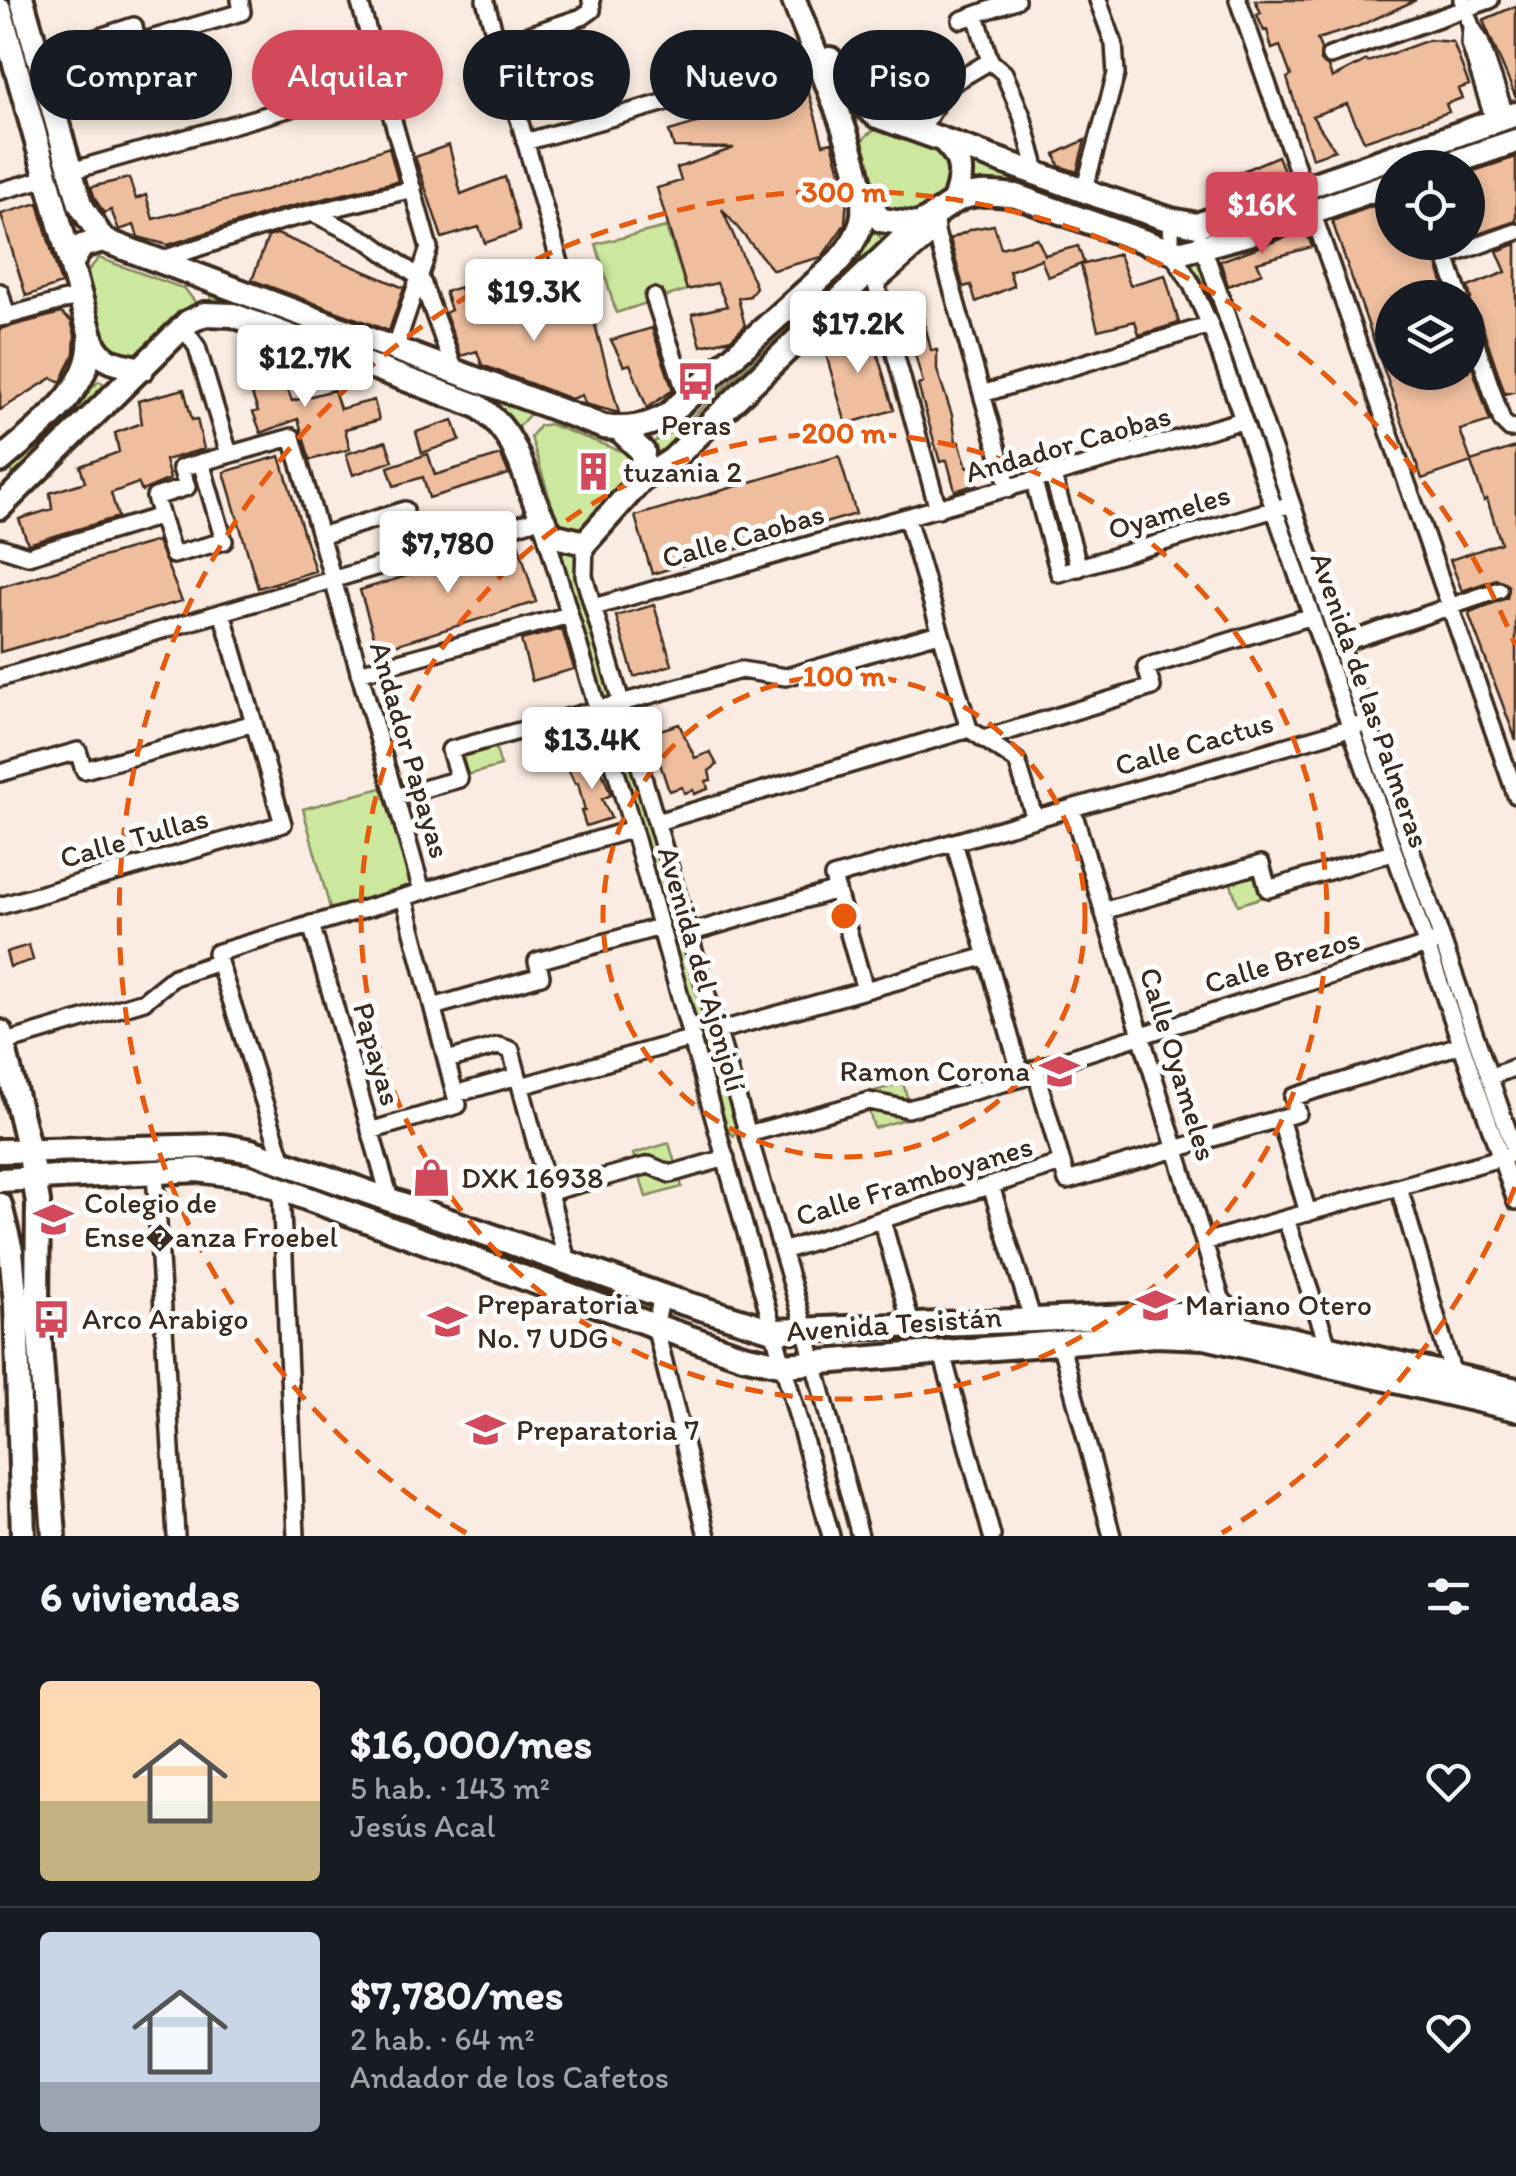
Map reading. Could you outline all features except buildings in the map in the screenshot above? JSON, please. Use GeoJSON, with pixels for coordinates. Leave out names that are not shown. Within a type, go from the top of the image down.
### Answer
{"type":"FeatureCollection","features":[{"type":"Feature","properties":{"kind":"street"},"geometry":{"type":"LineString","coordinates":[[22,0],[18,64],[71,172],[80,204],[103,240],[619,429],[643,452],[640,481]]}},
{"type":"Feature","properties":{"kind":"street"},"geometry":{"type":"LineString","coordinates":[[18,64],[134,26],[137,43],[242,12],[240,0]]}},
{"type":"Feature","properties":{"kind":"street"},"geometry":{"type":"LineString","coordinates":[[359,0],[367,30]]}},
{"type":"Feature","properties":{"kind":"street"},"geometry":{"type":"LineString","coordinates":[[485,0],[494,30]]}},
{"type":"Feature","properties":{"kind":"street"},"geometry":{"type":"LineString","coordinates":[[545,30],[582,18],[592,10],[591,0]]}},
{"type":"Feature","properties":{"kind":"street"},"geometry":{"type":"LineString","coordinates":[[794,0],[833,72]]}},
{"type":"Feature","properties":{"kind":"street"},"geometry":{"type":"LineString","coordinates":[[619,429],[654,423],[848,250],[862,216],[863,196],[808,0]]}},
{"type":"Feature","properties":{"kind":"street"},"geometry":{"type":"LineString","coordinates":[[1016,0],[969,18],[990,61],[1004,73],[1022,116],[1038,175]]}},
{"type":"Feature","properties":{"kind":"street"},"geometry":{"type":"LineString","coordinates":[[1084,191],[1116,74],[1114,44],[1098,0]]}},
{"type":"Feature","properties":{"kind":"street"},"geometry":{"type":"LineString","coordinates":[[1238,0],[1516,795]]}},
{"type":"Feature","properties":{"kind":"street"},"geometry":{"type":"LineString","coordinates":[[1330,56],[1464,4],[1490,0]]}},
{"type":"Feature","properties":{"kind":"street"},"geometry":{"type":"LineString","coordinates":[[954,201],[990,193],[1016,196],[1170,251],[1304,186],[1505,117],[1464,4]]}},
{"type":"Feature","properties":{"kind":"street"},"geometry":{"type":"LineString","coordinates":[[0,10],[90,333],[107,361],[142,369]]}},
{"type":"Feature","properties":{"kind":"street"},"geometry":{"type":"LineString","coordinates":[[526,142],[823,58]]}},
{"type":"Feature","properties":{"kind":"street"},"geometry":{"type":"LineString","coordinates":[[920,132],[946,87],[990,61]]}},
{"type":"Feature","properties":{"kind":"street"},"geometry":{"type":"LineString","coordinates":[[71,172],[252,120]]}},
{"type":"Feature","properties":{"kind":"street"},"geometry":{"type":"LineString","coordinates":[[393,120],[429,248],[396,349]]}},
{"type":"Feature","properties":{"kind":"street"},"geometry":{"type":"LineString","coordinates":[[520,120],[564,277]]}},
{"type":"Feature","properties":{"kind":"street"},"geometry":{"type":"LineString","coordinates":[[848,145],[857,126],[869,120]]}},
{"type":"Feature","properties":{"kind":"street"},"geometry":{"type":"LineString","coordinates":[[888,120],[1171,220],[1200,236],[1314,212],[1375,189]]}},
{"type":"Feature","properties":{"kind":"street"},"geometry":{"type":"LineString","coordinates":[[185,324],[218,313],[250,321],[478,406],[493,416],[514,443],[541,518],[552,535],[584,543],[640,481],[672,460],[954,201],[961,169],[954,150],[943,141]]}},
{"type":"Feature","properties":{"kind":"street"},"geometry":{"type":"LineString","coordinates":[[1485,152],[1516,141]]}},
{"type":"Feature","properties":{"kind":"street"},"geometry":{"type":"LineString","coordinates":[[0,191],[47,178]]}},
{"type":"Feature","properties":{"kind":"street"},"geometry":{"type":"LineString","coordinates":[[157,261],[284,220],[413,189]]}},
{"type":"Feature","properties":{"kind":"street"},"geometry":{"type":"LineString","coordinates":[[863,196],[881,220],[929,225]]}},
{"type":"Feature","properties":{"kind":"street"},"geometry":{"type":"LineString","coordinates":[[313,213],[370,242],[421,278],[455,371]]}},
{"type":"Feature","properties":{"kind":"street"},"geometry":{"type":"LineString","coordinates":[[1170,251],[1171,220]]}},
{"type":"Feature","properties":{"kind":"street"},"geometry":{"type":"LineString","coordinates":[[929,225],[1010,489]]}},
{"type":"Feature","properties":{"kind":"street"},"geometry":{"type":"LineString","coordinates":[[1485,240],[1516,232]]}},
{"type":"Feature","properties":{"kind":"street","name":"Avenida de las Palmeras"},"geometry":{"type":"LineString","coordinates":[[1200,236],[1369,723],[1460,1045],[1511,1155]]}},
{"type":"Feature","properties":{"kind":"street"},"geometry":{"type":"LineString","coordinates":[[71,264],[82,246],[103,240]]}},
{"type":"Feature","properties":{"kind":"street","name":"Avenida de las Palmeras"},"geometry":{"type":"LineString","coordinates":[[1170,251],[1210,325],[1392,852],[1489,1077],[1511,1155],[1516,1201]]}},
{"type":"Feature","properties":{"kind":"street"},"geometry":{"type":"LineString","coordinates":[[0,506],[185,324],[196,298],[188,272]]}},
{"type":"Feature","properties":{"kind":"street"},"geometry":{"type":"LineString","coordinates":[[875,277],[938,509]]}},
{"type":"Feature","properties":{"kind":"street"},"geometry":{"type":"LineString","coordinates":[[0,292],[4,318],[80,296]]}},
{"type":"Feature","properties":{"kind":"street"},"geometry":{"type":"LineString","coordinates":[[654,296],[687,397]]}},
{"type":"Feature","properties":{"kind":"street"},"geometry":{"type":"LineString","coordinates":[[185,324],[197,347],[229,454],[200,462],[180,468],[186,487],[155,496],[173,555],[224,541],[200,462]]}},
{"type":"Feature","properties":{"kind":"street"},"geometry":{"type":"LineString","coordinates":[[982,394],[1210,325]]}},
{"type":"Feature","properties":{"kind":"street"},"geometry":{"type":"LineString","coordinates":[[0,460],[77,386],[92,354],[90,333]]}},
{"type":"Feature","properties":{"kind":"street"},"geometry":{"type":"LineString","coordinates":[[1485,370],[1502,420],[1510,429],[1516,428]]}},
{"type":"Feature","properties":{"kind":"street"},"geometry":{"type":"LineString","coordinates":[[514,443],[519,416],[532,406],[544,404]]}},
{"type":"Feature","properties":{"kind":"street","name":"Andador Caobas"},"geometry":{"type":"LineString","coordinates":[[907,518],[1243,420]]}},
{"type":"Feature","properties":{"kind":"street","name":"Andador Papayas"},"geometry":{"type":"LineString","coordinates":[[229,454],[292,437],[422,892]]}},
{"type":"Feature","properties":{"kind":"street"},"geometry":{"type":"LineString","coordinates":[[1053,476],[1079,568]]}},
{"type":"Feature","properties":{"kind":"street","name":"Oyameles"},"geometry":{"type":"LineString","coordinates":[[1034,482],[1059,573],[1294,504]]}},
{"type":"Feature","properties":{"kind":"street"},"geometry":{"type":"LineString","coordinates":[[320,536],[405,510]]}},
{"type":"Feature","properties":{"kind":"street"},"geometry":{"type":"LineString","coordinates":[[0,547],[28,556],[161,516]]}},
{"type":"Feature","properties":{"kind":"street"},"geometry":{"type":"LineString","coordinates":[[0,678],[541,518]]}},
{"type":"Feature","properties":{"kind":"street","name":"Avenida del Ajonjolí"},"geometry":{"type":"LineString","coordinates":[[541,518],[634,829],[831,1536]]}},
{"type":"Feature","properties":{"kind":"street"},"geometry":{"type":"LineString","coordinates":[[907,518],[969,730],[1016,762],[1035,819]]}},
{"type":"Feature","properties":{"kind":"street","name":"Calle Caobas"},"geometry":{"type":"LineString","coordinates":[[594,607],[907,518]]}},
{"type":"Feature","properties":{"kind":"street","name":"Avenida del Ajonjolí"},"geometry":{"type":"LineString","coordinates":[[584,543],[584,576],[806,1332],[860,1536]]}},
{"type":"Feature","properties":{"kind":"street"},"geometry":{"type":"LineString","coordinates":[[1340,644],[1499,590]]}},
{"type":"Feature","properties":{"kind":"street"},"geometry":{"type":"LineString","coordinates":[[0,772],[78,751],[84,770],[254,723],[222,612]]}},
{"type":"Feature","properties":{"kind":"street"},"geometry":{"type":"LineString","coordinates":[[360,673],[568,615]]}},
{"type":"Feature","properties":{"kind":"street"},"geometry":{"type":"LineString","coordinates":[[983,739],[1152,687],[1146,667],[1312,616]]}},
{"type":"Feature","properties":{"kind":"street"},"geometry":{"type":"LineString","coordinates":[[395,797],[458,779],[450,750],[741,670],[786,677],[940,633]]}},
{"type":"Feature","properties":{"kind":"street","name":"Calle Tullas"},"geometry":{"type":"LineString","coordinates":[[0,906],[283,824],[254,723]]}},
{"type":"Feature","properties":{"kind":"street","name":"Calle Cactus"},"geometry":{"type":"LineString","coordinates":[[954,842],[1369,723]]}},
{"type":"Feature","properties":{"kind":"street"},"geometry":{"type":"LineString","coordinates":[[657,822],[969,730]]}},
{"type":"Feature","properties":{"kind":"street","name":"Calle Oyameles"},"geometry":{"type":"LineString","coordinates":[[1072,808],[1219,1292],[1223,1304],[1245,1328]]}},
{"type":"Feature","properties":{"kind":"street"},"geometry":{"type":"LineString","coordinates":[[283,1162],[216,953],[634,829]]}},
{"type":"Feature","properties":{"kind":"street"},"geometry":{"type":"LineString","coordinates":[[864,990],[833,877],[954,842],[987,956],[1068,1181],[1298,1113],[1293,1097],[1460,1045]]}},
{"type":"Feature","properties":{"kind":"street"},"geometry":{"type":"LineString","coordinates":[[1103,910],[1260,864],[1268,889],[1392,852]]}},
{"type":"Feature","properties":{"kind":"street"},"geometry":{"type":"LineString","coordinates":[[690,933],[837,890]]}},
{"type":"Feature","properties":{"kind":"street","name":"Andador Papayas"},"geometry":{"type":"LineString","coordinates":[[404,897],[457,1100]]}},
{"type":"Feature","properties":{"kind":"street","name":"Papayas"},"geometry":{"type":"LineString","coordinates":[[311,924],[390,1199]]}},
{"type":"Feature","properties":{"kind":"street"},"geometry":{"type":"LineString","coordinates":[[433,1007],[541,976],[537,962],[660,926]]}},
{"type":"Feature","properties":{"kind":"street","name":"Calle Brezos"},"geometry":{"type":"LineString","coordinates":[[1139,1034],[1433,943]]}},
{"type":"Feature","properties":{"kind":"street"},"geometry":{"type":"LineString","coordinates":[[718,1031],[987,956]]}},
{"type":"Feature","properties":{"kind":"street"},"geometry":{"type":"LineString","coordinates":[[54,1536],[37,1304],[38,1202],[2,1037],[144,1001],[174,977],[219,962]]}},
{"type":"Feature","properties":{"kind":"street"},"geometry":{"type":"LineString","coordinates":[[746,1128],[869,1101],[908,1109],[1139,1034]]}},
{"type":"Feature","properties":{"kind":"street"},"geometry":{"type":"LineString","coordinates":[[370,1131],[519,1081],[692,1038]]}},
{"type":"Feature","properties":{"kind":"street"},"geometry":{"type":"LineString","coordinates":[[446,1060],[498,1046],[511,1050],[567,1261]]}},
{"type":"Feature","properties":{"kind":"street"},"geometry":{"type":"LineString","coordinates":[[1489,1077],[1516,1067]]}},
{"type":"Feature","properties":{"kind":"street"},"geometry":{"type":"LineString","coordinates":[[1280,1118],[1308,1213]]}},
{"type":"Feature","properties":{"kind":"street","name":"Avenida del Ajonjolí"},"geometry":{"type":"LineString","coordinates":[[719,1129],[746,1128]]}},
{"type":"Feature","properties":{"kind":"street","name":"Avenida Tesistán"},"geometry":{"type":"LineString","coordinates":[[0,1151],[224,1146],[252,1151],[668,1298],[776,1331],[1178,1314],[1516,1390]]}},
{"type":"Feature","properties":{"kind":"street"},"geometry":{"type":"LineString","coordinates":[[1204,1242],[1511,1155]]}},
{"type":"Feature","properties":{"kind":"street"},"geometry":{"type":"LineString","coordinates":[[550,1192],[649,1165],[670,1174],[726,1158]]}},
{"type":"Feature","properties":{"kind":"street","name":"Calle Framboyanes"},"geometry":{"type":"LineString","coordinates":[[782,1251],[1062,1163]]}},
{"type":"Feature","properties":{"kind":"street"},"geometry":{"type":"LineString","coordinates":[[296,1536],[291,1191],[308,1170]]}},
{"type":"Feature","properties":{"kind":"street"},"geometry":{"type":"LineString","coordinates":[[155,1171],[176,1536]]}},
{"type":"Feature","properties":{"kind":"street","name":"Avenida Tesistán"},"geometry":{"type":"LineString","coordinates":[[0,1180],[155,1171],[225,1172],[291,1191],[655,1326],[785,1366],[1155,1335],[1205,1338],[1516,1410]]}},
{"type":"Feature","properties":{"kind":"street"},"geometry":{"type":"LineString","coordinates":[[991,1186],[1032,1321]]}},
{"type":"Feature","properties":{"kind":"street"},"geometry":{"type":"LineString","coordinates":[[1399,1186],[1452,1375]]}},
{"type":"Feature","properties":{"kind":"street"},"geometry":{"type":"LineString","coordinates":[[0,1205],[11,1251],[8,1306],[23,1536]]}},
{"type":"Feature","properties":{"kind":"street"},"geometry":{"type":"LineString","coordinates":[[1286,1219],[1328,1346]]}},
{"type":"Feature","properties":{"kind":"street"},"geometry":{"type":"LineString","coordinates":[[882,1220],[912,1327]]}},
{"type":"Feature","properties":{"kind":"street"},"geometry":{"type":"LineString","coordinates":[[668,1298],[660,1305],[655,1326],[706,1536]]}},
{"type":"Feature","properties":{"kind":"street"},"geometry":{"type":"LineString","coordinates":[[1060,1342],[1112,1536]]}},
{"type":"Feature","properties":{"kind":"street"},"geometry":{"type":"LineString","coordinates":[[942,1354],[992,1536]]}},
{"type":"Feature","properties":{"kind":"green space"},"geometry":{"type":"Polygon","coordinates":[[[880,129],[944,152],[957,164],[954,201],[917,225],[884,211],[860,151],[866,136],[880,129]]]}},
{"type":"Feature","properties":{"kind":"green space"},"geometry":{"type":"Polygon","coordinates":[[[974,166],[1000,166],[1168,221],[1169,244],[972,189],[974,166]]]}},
{"type":"Feature","properties":{"kind":"green space"},"geometry":{"type":"Polygon","coordinates":[[[666,227],[687,290],[616,313],[596,244],[666,227]]]}},
{"type":"Feature","properties":{"kind":"green space"},"geometry":{"type":"Polygon","coordinates":[[[874,232],[891,245],[656,462],[649,445],[683,425],[821,299],[860,258],[874,232]]]}},
{"type":"Feature","properties":{"kind":"green space"},"geometry":{"type":"Polygon","coordinates":[[[99,258],[185,289],[195,302],[183,327],[142,369],[114,364],[86,273],[99,258]]]}},
{"type":"Feature","properties":{"kind":"green space"},"geometry":{"type":"Polygon","coordinates":[[[1198,258],[1288,500],[1280,503],[1227,356],[1185,260],[1198,258]]]}},
{"type":"Feature","properties":{"kind":"green space"},"geometry":{"type":"Polygon","coordinates":[[[211,295],[531,413],[516,429],[501,417],[236,319],[207,322],[211,295]]]}},
{"type":"Feature","properties":{"kind":"green space"},"geometry":{"type":"Polygon","coordinates":[[[99,381],[108,386],[24,484],[10,470],[99,381]]]}},
{"type":"Feature","properties":{"kind":"green space"},"geometry":{"type":"Polygon","coordinates":[[[549,424],[645,460],[597,521],[579,531],[562,529],[556,519],[531,437],[539,426],[549,424]]]}},
{"type":"Feature","properties":{"kind":"green space"},"geometry":{"type":"Polygon","coordinates":[[[558,548],[584,548],[583,592],[737,1125],[734,1136],[728,1131],[558,548]]]}},
{"type":"Feature","properties":{"kind":"green space"},"geometry":{"type":"Polygon","coordinates":[[[493,739],[501,766],[459,777],[452,751],[493,739]]]}},
{"type":"Feature","properties":{"kind":"green space"},"geometry":{"type":"Polygon","coordinates":[[[385,787],[416,900],[334,923],[303,809],[385,787]]]}},
{"type":"Feature","properties":{"kind":"green space"},"geometry":{"type":"Polygon","coordinates":[[[1262,860],[1273,894],[1238,905],[1227,872],[1262,860]]]}},
{"type":"Feature","properties":{"kind":"green space"},"geometry":{"type":"Polygon","coordinates":[[[903,1083],[913,1117],[874,1128],[864,1094],[903,1083]]]}},
{"type":"Feature","properties":{"kind":"green space"},"geometry":{"type":"Polygon","coordinates":[[[669,1143],[682,1187],[646,1197],[633,1154],[669,1143]]]}},
{"type":"Feature","properties":{"kind":"place","name":"Peras"},"geometry":{"type":"Point","coordinates":[696,381]}},
{"type":"Feature","properties":{"kind":"place","name":"tuzania 2"},"geometry":{"type":"Point","coordinates":[593,472]}},
{"type":"Feature","properties":{"kind":"place","name":"Ramon Corona"},"geometry":{"type":"Point","coordinates":[1060,1071]}},
{"type":"Feature","properties":{"kind":"place","name":"DXK 16938"},"geometry":{"type":"Point","coordinates":[431,1178]}},
{"type":"Feature","properties":{"kind":"place","name":"Colegio de Ense�anza Froebel"},"geometry":{"type":"Point","coordinates":[54,1220]}},
{"type":"Feature","properties":{"kind":"place","name":"Mariano Otero"},"geometry":{"type":"Point","coordinates":[1155,1305]}},
{"type":"Feature","properties":{"kind":"place","name":"Arco Arabigo"},"geometry":{"type":"Point","coordinates":[52,1319]}},
{"type":"Feature","properties":{"kind":"place","name":"Preparatoria No. 7 UDG"},"geometry":{"type":"Point","coordinates":[447,1321]}},
{"type":"Feature","properties":{"kind":"place","name":"Preparatoria 7"},"geometry":{"type":"Point","coordinates":[486,1430]}}]}
